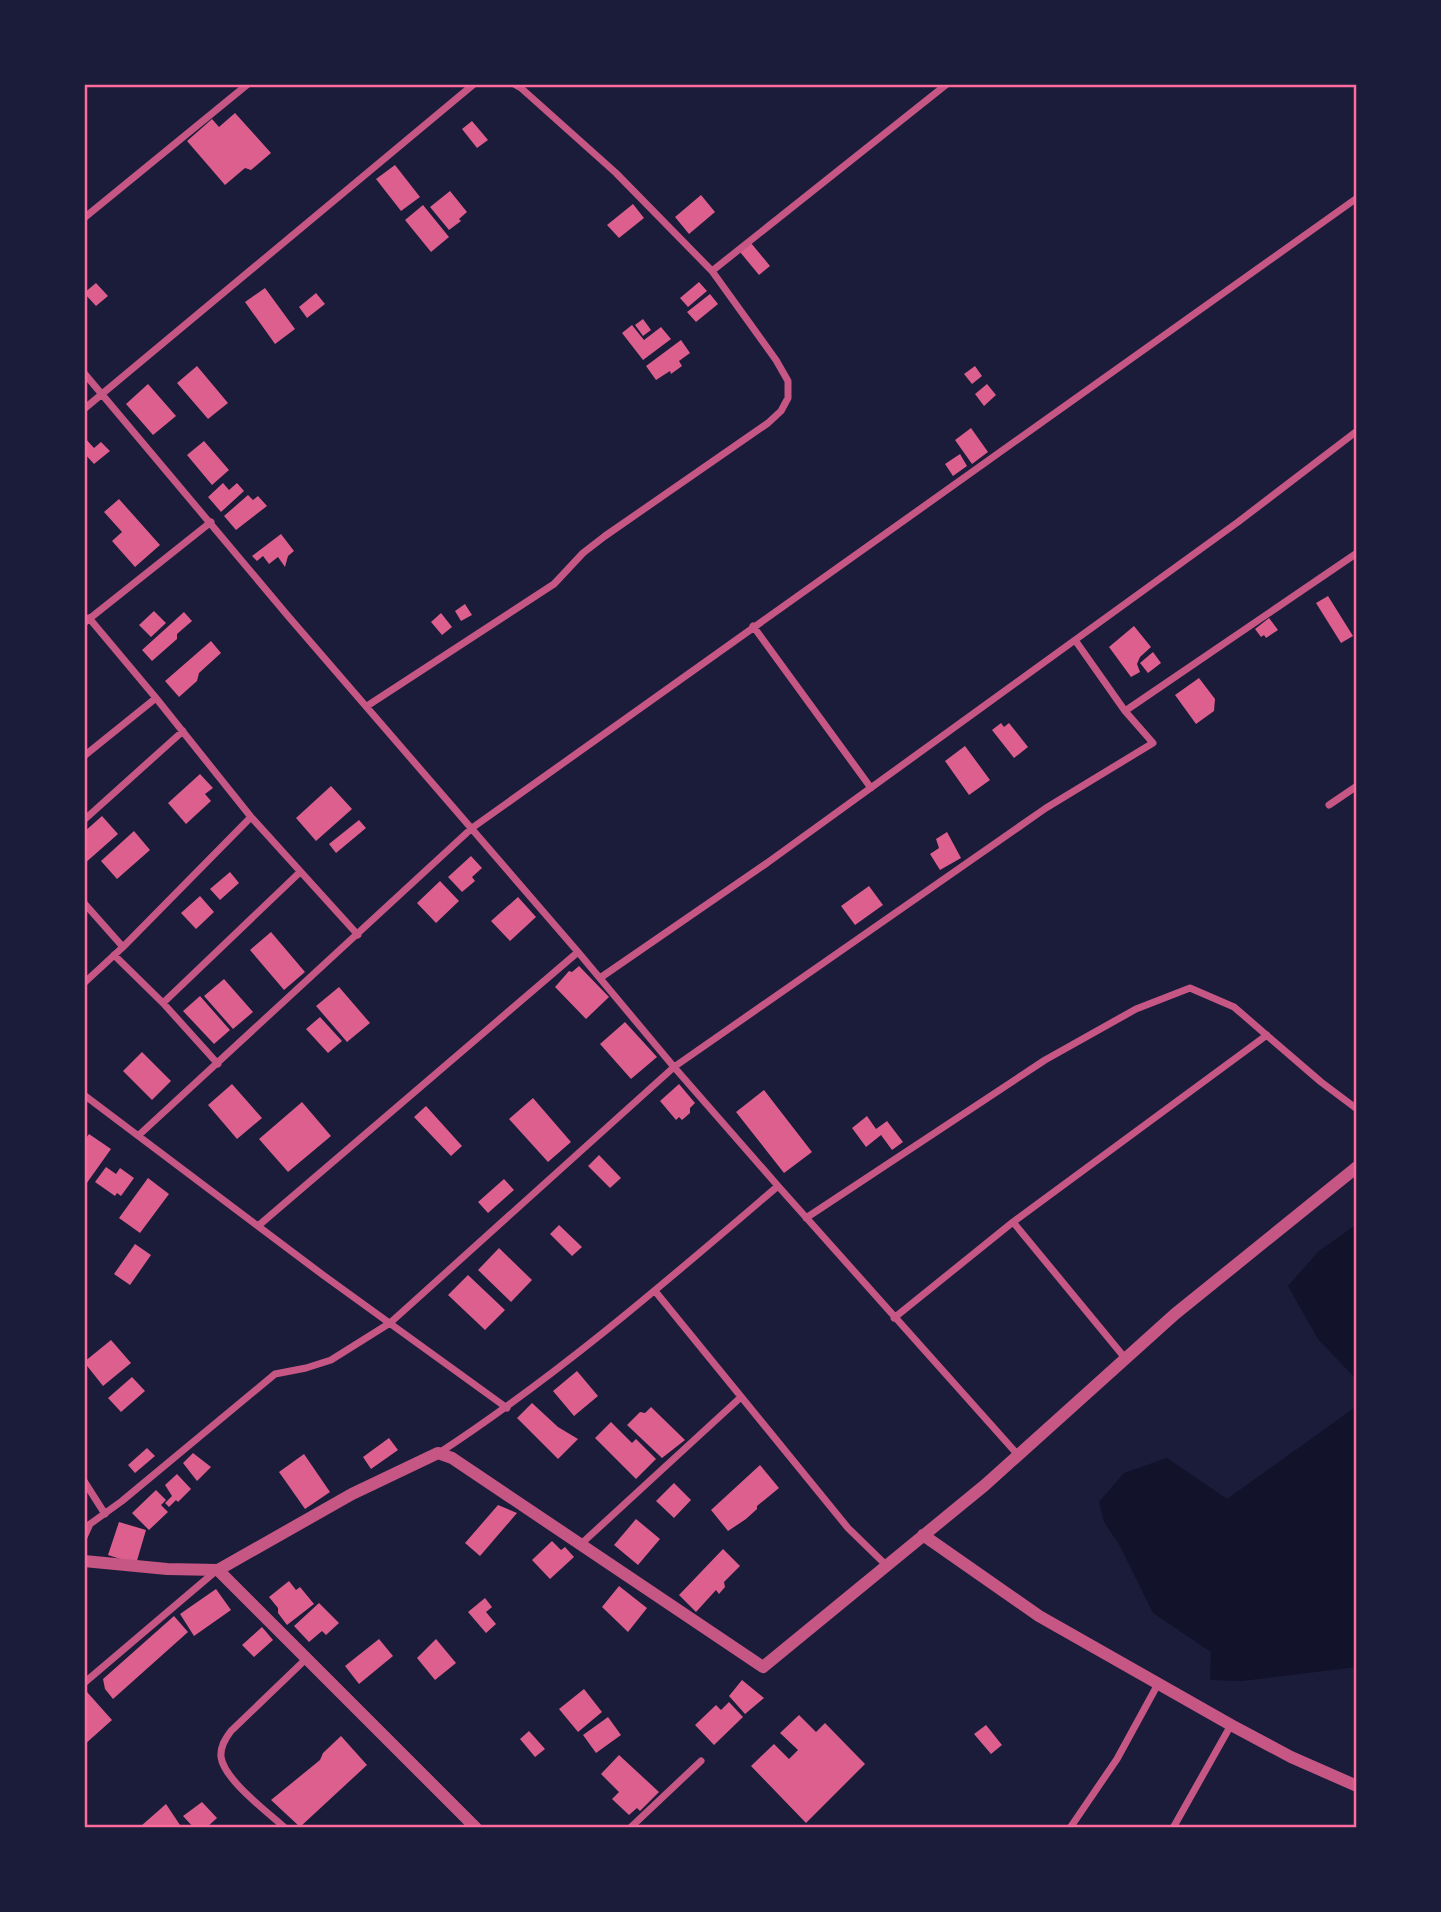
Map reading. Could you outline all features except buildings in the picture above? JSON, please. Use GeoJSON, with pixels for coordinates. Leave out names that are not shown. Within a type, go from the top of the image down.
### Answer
{"type":"FeatureCollection","features":[{"type":"Feature","properties":{"kind":"street"},"geometry":{"type":"LineString","coordinates":[[84,218],[248,84]]}},
{"type":"Feature","properties":{"kind":"street"},"geometry":{"type":"LineString","coordinates":[[84,410],[474,84]]}},
{"type":"Feature","properties":{"kind":"street"},"geometry":{"type":"LineString","coordinates":[[367,706],[554,584],[583,553],[605,536],[768,423],[781,411],[789,398],[788,381],[776,360],[712,271],[617,173],[522,88],[514,84]]}},
{"type":"Feature","properties":{"kind":"street"},"geometry":{"type":"LineString","coordinates":[[712,271],[947,84]]}},
{"type":"Feature","properties":{"kind":"street"},"geometry":{"type":"LineString","coordinates":[[139,1135],[472,828],[1357,198]]}},
{"type":"Feature","properties":{"kind":"street"},"geometry":{"type":"LineString","coordinates":[[84,373],[674,1067],[1018,1455]]}},
{"type":"Feature","properties":{"kind":"street"},"geometry":{"type":"LineString","coordinates":[[600,978],[871,788],[1238,522],[1357,431]]}},
{"type":"Feature","properties":{"kind":"street"},"geometry":{"type":"LineString","coordinates":[[211,522],[86,621],[156,698],[299,873],[358,935]]}},
{"type":"Feature","properties":{"kind":"street"},"geometry":{"type":"LineString","coordinates":[[1125,712],[1357,553]]}},
{"type":"Feature","properties":{"kind":"street"},"geometry":{"type":"LineString","coordinates":[[754,626],[871,788]]}},
{"type":"Feature","properties":{"kind":"street"},"geometry":{"type":"LineString","coordinates":[[84,1537],[90,1524],[275,1374],[331,1360],[390,1323],[674,1067],[1046,808],[1153,743],[1125,712],[1075,640]]}},
{"type":"Feature","properties":{"kind":"street"},"geometry":{"type":"LineString","coordinates":[[84,756],[156,698]]}},
{"type":"Feature","properties":{"kind":"street"},"geometry":{"type":"LineString","coordinates":[[84,820],[183,731]]}},
{"type":"Feature","properties":{"kind":"street"},"geometry":{"type":"LineString","coordinates":[[1329,805],[1357,786]]}},
{"type":"Feature","properties":{"kind":"street"},"geometry":{"type":"LineString","coordinates":[[84,983],[251,817]]}},
{"type":"Feature","properties":{"kind":"street"},"geometry":{"type":"LineString","coordinates":[[163,1003],[299,873]]}},
{"type":"Feature","properties":{"kind":"street"},"geometry":{"type":"LineString","coordinates":[[84,904],[123,947]]}},
{"type":"Feature","properties":{"kind":"street"},"geometry":{"type":"LineString","coordinates":[[258,1226],[578,952]]}},
{"type":"Feature","properties":{"kind":"street"},"geometry":{"type":"LineString","coordinates":[[114,956],[163,1003],[218,1064]]}},
{"type":"Feature","properties":{"kind":"street"},"geometry":{"type":"LineString","coordinates":[[806,1218],[1045,1060],[1136,1010],[1190,988],[1234,1007],[1321,1082],[1357,1108]]}},
{"type":"Feature","properties":{"kind":"street"},"geometry":{"type":"LineString","coordinates":[[894,1318],[1013,1222],[1267,1035]]}},
{"type":"Feature","properties":{"kind":"street"},"geometry":{"type":"LineString","coordinates":[[84,1095],[507,1408]]}},
{"type":"Feature","properties":{"kind":"street"},"geometry":{"type":"LineString","coordinates":[[438,1453],[452,1458],[763,1667],[1018,1455],[1175,1314],[1357,1167]]}},
{"type":"Feature","properties":{"kind":"street"},"geometry":{"type":"LineString","coordinates":[[84,1683],[218,1570],[352,1494],[438,1453],[507,1408],[655,1291],[778,1186]]}},
{"type":"Feature","properties":{"kind":"street"},"geometry":{"type":"LineString","coordinates":[[1013,1222],[1125,1358]]}},
{"type":"Feature","properties":{"kind":"street"},"geometry":{"type":"LineString","coordinates":[[655,1291],[848,1528],[886,1565]]}},
{"type":"Feature","properties":{"kind":"street"},"geometry":{"type":"LineString","coordinates":[[581,1544],[741,1397]]}},
{"type":"Feature","properties":{"kind":"street"},"geometry":{"type":"LineString","coordinates":[[84,1481],[105,1514]]}},
{"type":"Feature","properties":{"kind":"street"},"geometry":{"type":"LineString","coordinates":[[923,1535],[1039,1616],[1231,1725],[1291,1757],[1357,1786]]}},
{"type":"Feature","properties":{"kind":"street"},"geometry":{"type":"LineString","coordinates":[[84,1561],[167,1569],[218,1570],[476,1828]]}},
{"type":"Feature","properties":{"kind":"street"},"geometry":{"type":"LineString","coordinates":[[285,1828],[233,1777],[221,1757],[222,1749],[231,1731],[307,1658]]}},
{"type":"Feature","properties":{"kind":"street"},"geometry":{"type":"LineString","coordinates":[[1070,1828],[1117,1759],[1158,1684]]}},
{"type":"Feature","properties":{"kind":"street"},"geometry":{"type":"LineString","coordinates":[[1172,1828],[1231,1725]]}},
{"type":"Feature","properties":{"kind":"street"},"geometry":{"type":"LineString","coordinates":[[630,1828],[701,1761]]}},
{"type":"Feature","properties":{"kind":"shaded area"},"geometry":{"type":"Polygon","coordinates":[[[1357,1224],[1357,1380],[1318,1339],[1288,1286],[1319,1251],[1357,1224]]]}},
{"type":"Feature","properties":{"kind":"shaded area"},"geometry":{"type":"Polygon","coordinates":[[[1357,1406],[1357,1667],[1242,1681],[1210,1680],[1211,1652],[1153,1613],[1120,1546],[1104,1522],[1099,1502],[1124,1473],[1167,1458],[1227,1499],[1357,1406]]]}}]}
